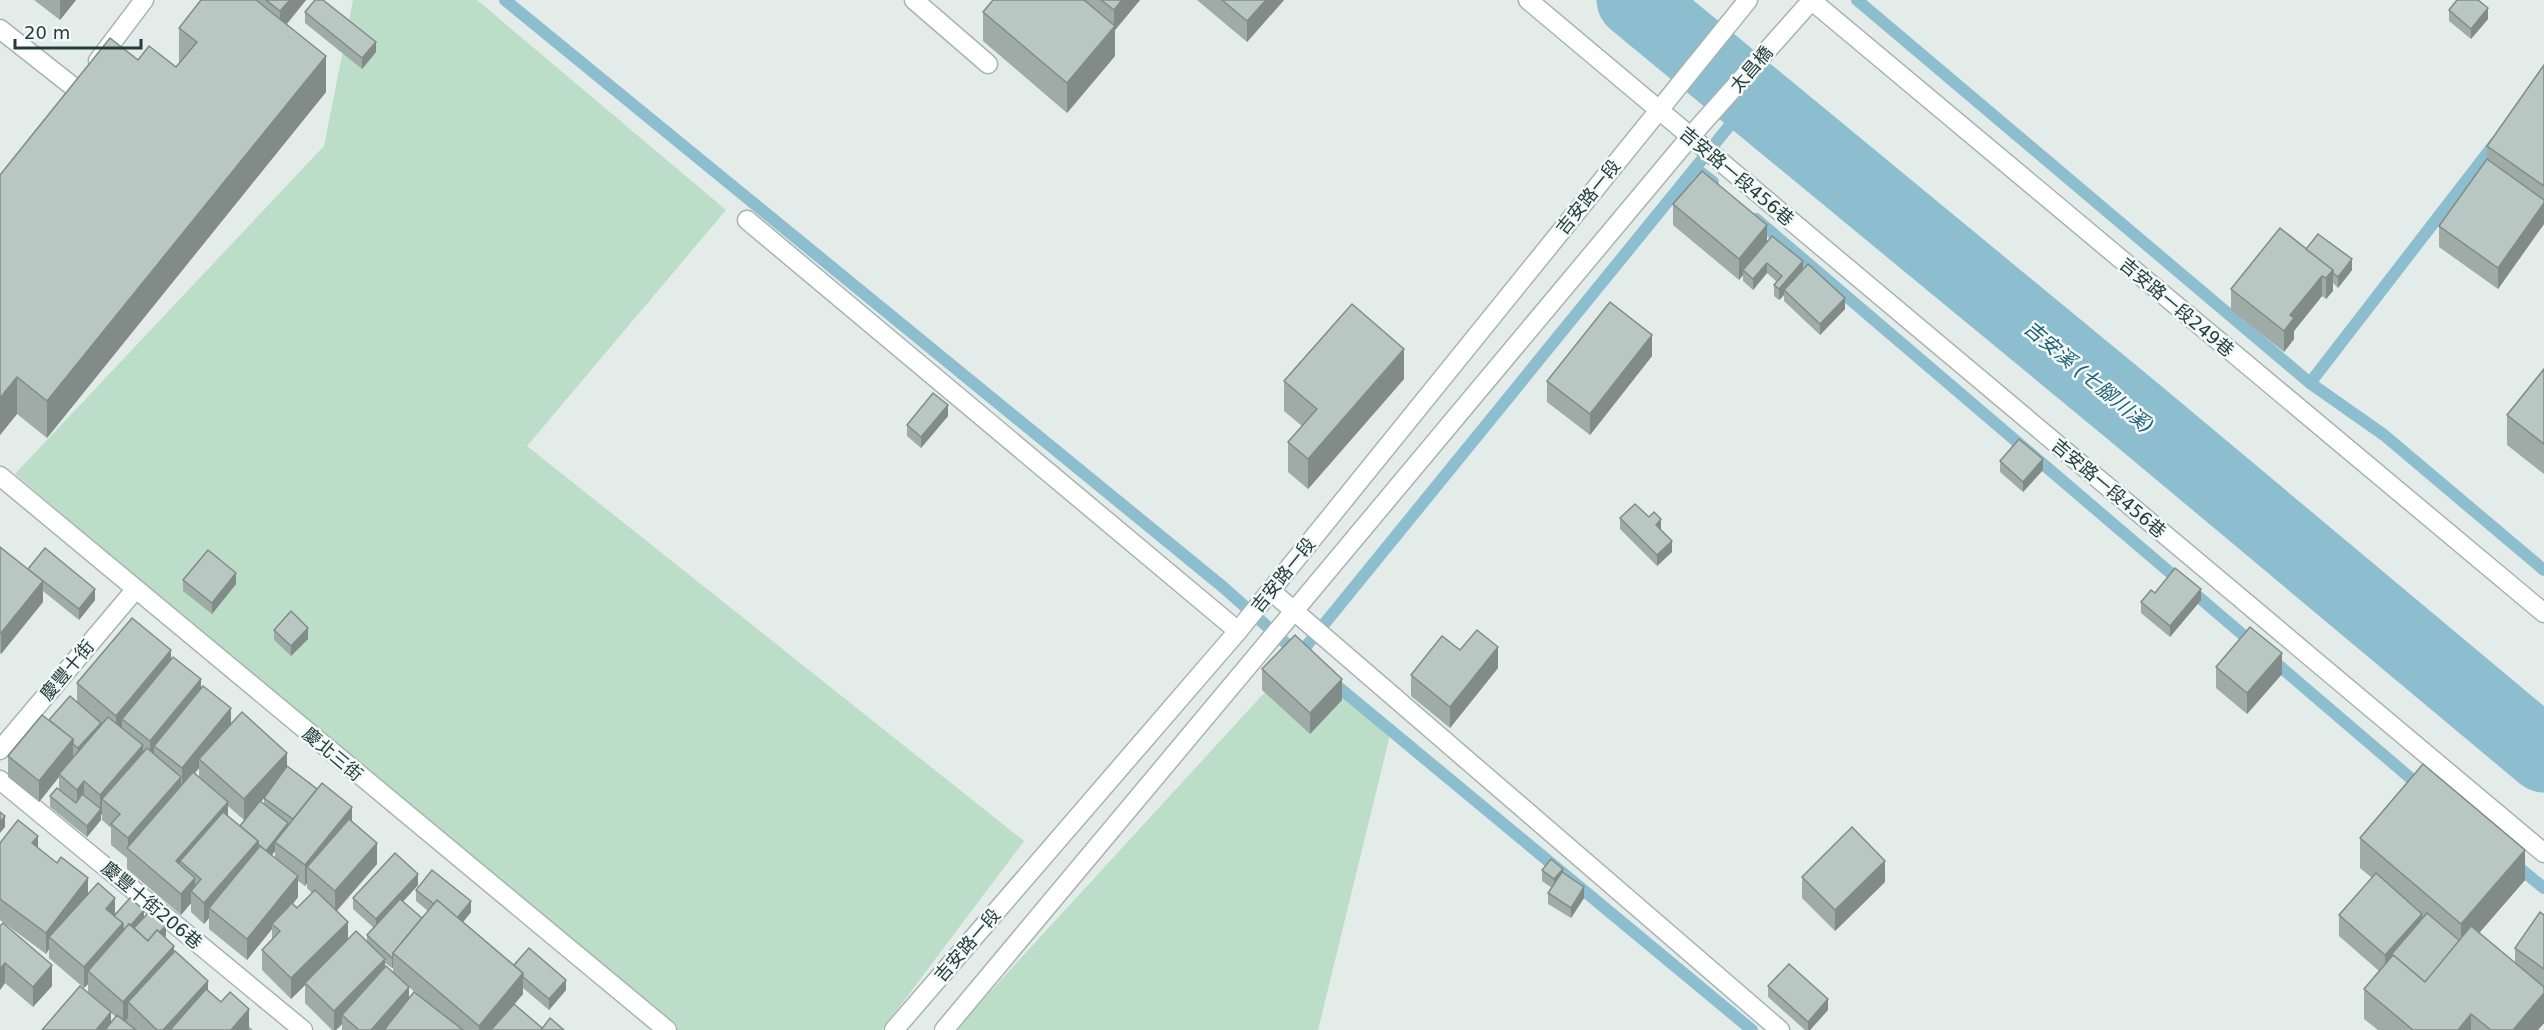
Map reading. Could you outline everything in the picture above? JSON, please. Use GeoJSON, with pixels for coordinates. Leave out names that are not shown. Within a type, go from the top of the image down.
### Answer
{"type":"FeatureCollection","features":[{"type":"Feature","properties":{"kind":"street"},"geometry":{"type":"LineString","coordinates":[[62,107],[144,0]]}},
{"type":"Feature","properties":{"kind":"street"},"geometry":{"type":"LineString","coordinates":[[914,0],[988,64]]}},
{"type":"Feature","properties":{"kind":"street","name":"吉安路一段456巷"},"geometry":{"type":"LineString","coordinates":[[1527,0],[2544,853]]}},
{"type":"Feature","properties":{"kind":"street"},"geometry":{"type":"LineString","coordinates":[[1659,109],[1748,0]]}},
{"type":"Feature","properties":{"kind":"street","name":"太昌橋"},"geometry":{"type":"LineString","coordinates":[[1690,137],[1811,0]]}},
{"type":"Feature","properties":{"kind":"street","name":"吉安路一段249巷"},"geometry":{"type":"LineString","coordinates":[[1811,0],[2544,613]]}},
{"type":"Feature","properties":{"kind":"street"},"geometry":{"type":"LineString","coordinates":[[0,29],[76,89]]}},
{"type":"Feature","properties":{"kind":"street","name":"吉安路一段"},"geometry":{"type":"LineString","coordinates":[[894,1030],[1238,631],[1659,109]]}},
{"type":"Feature","properties":{"kind":"street","name":"吉安路一段"},"geometry":{"type":"LineString","coordinates":[[944,1030],[1690,137]]}},
{"type":"Feature","properties":{"kind":"street"},"geometry":{"type":"LineString","coordinates":[[747,220],[1238,631]]}},
{"type":"Feature","properties":{"kind":"street","name":"慶北三街"},"geometry":{"type":"LineString","coordinates":[[0,476],[667,1030]]}},
{"type":"Feature","properties":{"kind":"street","name":"慶豐十街"},"geometry":{"type":"LineString","coordinates":[[0,750],[135,590]]}},
{"type":"Feature","properties":{"kind":"street"},"geometry":{"type":"LineString","coordinates":[[1271,591],[1780,1030]]}},
{"type":"Feature","properties":{"kind":"street","name":"慶豐十街206巷"},"geometry":{"type":"LineString","coordinates":[[0,780],[303,1030]]}},
{"type":"Feature","properties":{"kind":"green space"},"geometry":{"type":"Polygon","coordinates":[[[353,0],[477,0],[726,210],[527,446],[1024,841],[882,1030],[670,1030],[15,474],[324,146],[353,0]]]}},
{"type":"Feature","properties":{"kind":"green space"},"geometry":{"type":"Polygon","coordinates":[[[1299,655],[1391,731],[1318,1030],[955,1030],[1299,655]]]}},
{"type":"Feature","properties":{"kind":"building"},"geometry":{"type":"Polygon","coordinates":[[[201,0],[256,0],[326,56],[47,401],[17,377],[0,398],[0,175],[110,38],[138,60],[149,46],[176,67],[197,42],[179,28],[201,0]]]}},
{"type":"Feature","properties":{"kind":"building"},"geometry":{"type":"Polygon","coordinates":[[[266,0],[290,0],[280,11],[266,0]]]}},
{"type":"Feature","properties":{"kind":"building"},"geometry":{"type":"Polygon","coordinates":[[[315,0],[323,0],[376,42],[362,58],[305,12],[315,0]]]}},
{"type":"Feature","properties":{"kind":"building"},"geometry":{"type":"Polygon","coordinates":[[[993,0],[1084,0],[1115,26],[1067,83],[983,12],[993,0]]]}},
{"type":"Feature","properties":{"kind":"building"},"geometry":{"type":"Polygon","coordinates":[[[1101,0],[1122,0],[1114,10],[1101,0]]]}},
{"type":"Feature","properties":{"kind":"building"},"geometry":{"type":"Polygon","coordinates":[[[1222,0],[1266,0],[1247,21],[1222,0]]]}},
{"type":"Feature","properties":{"kind":"building"},"geometry":{"type":"Polygon","coordinates":[[[2457,0],[2478,0],[2488,8],[2471,29],[2449,10],[2457,0]]]}},
{"type":"Feature","properties":{"kind":"building"},"geometry":{"type":"Polygon","coordinates":[[[2544,65],[2544,186],[2487,146],[2544,65]]]}},
{"type":"Feature","properties":{"kind":"building"},"geometry":{"type":"Polygon","coordinates":[[[2487,159],[2544,200],[2498,268],[2439,226],[2487,159]]]}},
{"type":"Feature","properties":{"kind":"building"},"geometry":{"type":"Polygon","coordinates":[[[1702,171],[1767,225],[1739,259],[1673,204],[1702,171]]]}},
{"type":"Feature","properties":{"kind":"building"},"geometry":{"type":"Polygon","coordinates":[[[2280,228],[2333,270],[2326,278],[2322,276],[2290,315],[2294,318],[2284,331],[2231,289],[2280,228]]]}},
{"type":"Feature","properties":{"kind":"building"},"geometry":{"type":"Polygon","coordinates":[[[2318,234],[2352,259],[2338,277],[2333,270],[2306,249],[2318,234]]]}},
{"type":"Feature","properties":{"kind":"building"},"geometry":{"type":"Polygon","coordinates":[[[1772,236],[1803,261],[1779,289],[1774,285],[1782,276],[1767,263],[1753,279],[1743,270],[1772,236]]]}},
{"type":"Feature","properties":{"kind":"building"},"geometry":{"type":"Polygon","coordinates":[[[1808,264],[1845,298],[1820,324],[1784,290],[1808,264]]]}},
{"type":"Feature","properties":{"kind":"building"},"geometry":{"type":"Polygon","coordinates":[[[1610,302],[1652,335],[1590,414],[1547,381],[1610,302]]]}},
{"type":"Feature","properties":{"kind":"building"},"geometry":{"type":"Polygon","coordinates":[[[1352,304],[1404,349],[1308,459],[1288,442],[1317,409],[1284,381],[1352,304]]]}},
{"type":"Feature","properties":{"kind":"building"},"geometry":{"type":"Polygon","coordinates":[[[2544,369],[2544,444],[2507,415],[2544,369]]]}},
{"type":"Feature","properties":{"kind":"building"},"geometry":{"type":"Polygon","coordinates":[[[933,393],[948,405],[921,437],[907,425],[933,393]]]}},
{"type":"Feature","properties":{"kind":"building"},"geometry":{"type":"Polygon","coordinates":[[[2019,439],[2043,459],[2023,482],[2000,461],[2019,439]]]}},
{"type":"Feature","properties":{"kind":"building"},"geometry":{"type":"Polygon","coordinates":[[[1635,504],[1649,517],[1654,512],[1661,519],[1656,525],[1672,541],[1657,555],[1620,518],[1635,504]]]}},
{"type":"Feature","properties":{"kind":"building"},"geometry":{"type":"Polygon","coordinates":[[[0,547],[43,581],[1,633],[0,633],[0,547]]]}},
{"type":"Feature","properties":{"kind":"building"},"geometry":{"type":"Polygon","coordinates":[[[45,548],[95,589],[79,609],[28,569],[45,548]]]}},
{"type":"Feature","properties":{"kind":"building"},"geometry":{"type":"Polygon","coordinates":[[[208,550],[236,573],[212,603],[183,580],[208,550]]]}},
{"type":"Feature","properties":{"kind":"building"},"geometry":{"type":"Polygon","coordinates":[[[2175,568],[2201,589],[2170,626],[2141,602],[2151,590],[2155,593],[2175,568]]]}},
{"type":"Feature","properties":{"kind":"building"},"geometry":{"type":"Polygon","coordinates":[[[291,611],[308,628],[291,646],[274,630],[291,611]]]}},
{"type":"Feature","properties":{"kind":"building"},"geometry":{"type":"Polygon","coordinates":[[[132,618],[171,650],[116,716],[77,683],[132,618]]]}},
{"type":"Feature","properties":{"kind":"building"},"geometry":{"type":"Polygon","coordinates":[[[2250,627],[2282,653],[2247,693],[2216,667],[2250,627]]]}},
{"type":"Feature","properties":{"kind":"building"},"geometry":{"type":"Polygon","coordinates":[[[1477,630],[1498,647],[1450,707],[1411,675],[1442,636],[1460,650],[1477,630]]]}},
{"type":"Feature","properties":{"kind":"building"},"geometry":{"type":"Polygon","coordinates":[[[1295,635],[1342,679],[1310,713],[1262,669],[1295,635]]]}},
{"type":"Feature","properties":{"kind":"building"},"geometry":{"type":"Polygon","coordinates":[[[173,657],[201,679],[150,741],[122,719],[173,657]]]}},
{"type":"Feature","properties":{"kind":"building"},"geometry":{"type":"Polygon","coordinates":[[[203,686],[231,708],[182,768],[154,746],[203,686]]]}},
{"type":"Feature","properties":{"kind":"building"},"geometry":{"type":"Polygon","coordinates":[[[70,696],[101,723],[78,748],[73,744],[73,739],[49,720],[70,696]]]}},
{"type":"Feature","properties":{"kind":"building"},"geometry":{"type":"Polygon","coordinates":[[[242,712],[287,753],[244,799],[199,759],[242,712]]]}},
{"type":"Feature","properties":{"kind":"building"},"geometry":{"type":"Polygon","coordinates":[[[42,715],[73,739],[39,781],[8,756],[42,715]]]}},
{"type":"Feature","properties":{"kind":"building"},"geometry":{"type":"Polygon","coordinates":[[[108,717],[143,745],[100,795],[84,781],[77,790],[59,774],[108,717]]]}},
{"type":"Feature","properties":{"kind":"building"},"geometry":{"type":"Polygon","coordinates":[[[147,748],[181,777],[128,838],[111,824],[120,814],[102,799],[147,748]]]}},
{"type":"Feature","properties":{"kind":"building"},"geometry":{"type":"Polygon","coordinates":[[[2423,764],[2525,850],[2461,924],[2360,838],[2423,764]]]}},
{"type":"Feature","properties":{"kind":"building"},"geometry":{"type":"Polygon","coordinates":[[[287,766],[317,789],[293,819],[264,798],[287,766]]]}},
{"type":"Feature","properties":{"kind":"building"},"geometry":{"type":"Polygon","coordinates":[[[193,772],[228,802],[176,861],[195,878],[181,894],[127,848],[193,772]]]}},
{"type":"Feature","properties":{"kind":"building"},"geometry":{"type":"Polygon","coordinates":[[[322,783],[352,807],[305,865],[275,842],[322,783]]]}},
{"type":"Feature","properties":{"kind":"building"},"geometry":{"type":"Polygon","coordinates":[[[57,788],[76,803],[82,794],[101,809],[87,826],[50,796],[57,788]]]}},
{"type":"Feature","properties":{"kind":"building"},"geometry":{"type":"Polygon","coordinates":[[[260,801],[288,823],[266,851],[240,826],[260,801]]]}},
{"type":"Feature","properties":{"kind":"building"},"geometry":{"type":"Polygon","coordinates":[[[0,812],[5,816],[0,822],[0,812]]]}},
{"type":"Feature","properties":{"kind":"building"},"geometry":{"type":"Polygon","coordinates":[[[223,812],[258,841],[204,903],[191,891],[201,879],[180,861],[223,812]]]}},
{"type":"Feature","properties":{"kind":"building"},"geometry":{"type":"Polygon","coordinates":[[[349,819],[377,843],[335,891],[307,867],[349,819]]]}},
{"type":"Feature","properties":{"kind":"building"},"geometry":{"type":"Polygon","coordinates":[[[18,820],[38,836],[32,843],[57,863],[61,857],[88,878],[46,933],[0,899],[0,843],[18,820]]]}},
{"type":"Feature","properties":{"kind":"building"},"geometry":{"type":"Polygon","coordinates":[[[1852,827],[1885,861],[1835,910],[1802,877],[1852,827]]]}},
{"type":"Feature","properties":{"kind":"building"},"geometry":{"type":"Polygon","coordinates":[[[260,846],[298,876],[247,939],[209,908],[260,846]]]}},
{"type":"Feature","properties":{"kind":"building"},"geometry":{"type":"Polygon","coordinates":[[[395,853],[418,874],[376,919],[353,898],[395,853]]]}},
{"type":"Feature","properties":{"kind":"building"},"geometry":{"type":"Polygon","coordinates":[[[1551,859],[1563,869],[1554,879],[1542,870],[1551,859]]]}},
{"type":"Feature","properties":{"kind":"building"},"geometry":{"type":"Polygon","coordinates":[[[432,870],[471,901],[457,918],[437,900],[434,904],[416,890],[432,870]]]}},
{"type":"Feature","properties":{"kind":"building"},"geometry":{"type":"Polygon","coordinates":[[[1562,872],[1584,887],[1571,908],[1548,893],[1562,872]]]}},
{"type":"Feature","properties":{"kind":"building"},"geometry":{"type":"Polygon","coordinates":[[[2376,873],[2422,914],[2385,955],[2339,915],[2376,873]]]}},
{"type":"Feature","properties":{"kind":"building"},"geometry":{"type":"Polygon","coordinates":[[[98,883],[115,898],[106,909],[123,923],[84,967],[49,937],[98,883]]]}},
{"type":"Feature","properties":{"kind":"building"},"geometry":{"type":"Polygon","coordinates":[[[315,890],[348,922],[291,978],[262,950],[280,931],[272,924],[292,903],[297,908],[315,890]]]}},
{"type":"Feature","properties":{"kind":"building"},"geometry":{"type":"Polygon","coordinates":[[[130,898],[144,910],[124,930],[123,923],[114,916],[130,898]]]}},
{"type":"Feature","properties":{"kind":"building"},"geometry":{"type":"Polygon","coordinates":[[[400,899],[422,918],[393,953],[392,958],[367,935],[400,899]]]}},
{"type":"Feature","properties":{"kind":"building"},"geometry":{"type":"Polygon","coordinates":[[[437,900],[523,973],[479,1026],[393,953],[437,900]]]}},
{"type":"Feature","properties":{"kind":"building"},"geometry":{"type":"Polygon","coordinates":[[[150,911],[166,925],[160,932],[157,930],[148,941],[134,928],[150,911]]]}},
{"type":"Feature","properties":{"kind":"building"},"geometry":{"type":"Polygon","coordinates":[[[2540,912],[2544,915],[2544,969],[2515,948],[2540,912]]]}},
{"type":"Feature","properties":{"kind":"building"},"geometry":{"type":"Polygon","coordinates":[[[2427,913],[2460,941],[2425,982],[2393,955],[2390,956],[2427,913]]]}},
{"type":"Feature","properties":{"kind":"building"},"geometry":{"type":"Polygon","coordinates":[[[3,923],[52,965],[33,987],[5,963],[0,969],[0,926],[3,923]]]}},
{"type":"Feature","properties":{"kind":"building"},"geometry":{"type":"Polygon","coordinates":[[[129,924],[148,941],[157,930],[174,946],[123,1002],[88,971],[129,924]]]}},
{"type":"Feature","properties":{"kind":"building"},"geometry":{"type":"Polygon","coordinates":[[[2471,926],[2544,987],[2544,993],[2513,1030],[2491,1030],[2471,1014],[2458,1030],[2413,1030],[2364,989],[2393,955],[2425,982],[2471,926]]]}},
{"type":"Feature","properties":{"kind":"building"},"geometry":{"type":"Polygon","coordinates":[[[356,931],[385,959],[334,1011],[305,983],[356,931]]]}},
{"type":"Feature","properties":{"kind":"building"},"geometry":{"type":"Polygon","coordinates":[[[529,948],[566,980],[549,999],[523,977],[523,973],[514,965],[529,948]]]}},
{"type":"Feature","properties":{"kind":"building"},"geometry":{"type":"Polygon","coordinates":[[[175,951],[208,981],[163,1030],[157,1030],[128,1002],[175,951]]]}},
{"type":"Feature","properties":{"kind":"building"},"geometry":{"type":"Polygon","coordinates":[[[1789,964],[1828,999],[1808,1022],[1768,986],[1789,964]]]}},
{"type":"Feature","properties":{"kind":"building"},"geometry":{"type":"Polygon","coordinates":[[[386,966],[409,987],[371,1030],[359,1030],[342,1015],[386,966]]]}},
{"type":"Feature","properties":{"kind":"building"},"geometry":{"type":"Polygon","coordinates":[[[80,986],[111,1012],[96,1030],[42,1030],[80,986]]]}},
{"type":"Feature","properties":{"kind":"building"},"geometry":{"type":"Polygon","coordinates":[[[206,989],[221,1002],[230,992],[249,1009],[231,1030],[170,1030],[206,989]]]}},
{"type":"Feature","properties":{"kind":"building"},"geometry":{"type":"Polygon","coordinates":[[[414,992],[463,1030],[384,1030],[414,992]]]}},
{"type":"Feature","properties":{"kind":"building"},"geometry":{"type":"Polygon","coordinates":[[[514,1004],[542,1028],[541,1030],[491,1030],[514,1004]]]}},
{"type":"Feature","properties":{"kind":"building"},"geometry":{"type":"Polygon","coordinates":[[[117,1015],[136,1030],[105,1030],[117,1015]]]}},
{"type":"Feature","properties":{"kind":"building"},"geometry":{"type":"Polygon","coordinates":[[[550,1018],[564,1030],[541,1030],[550,1018]]]}},
{"type":"Feature","properties":{"kind":"waterway"},"geometry":{"type":"LineString","coordinates":[[505,0],[1223,587],[1298,654]]}},
{"type":"Feature","properties":{"kind":"waterway","name":"吉安溪 (七腳川溪)"},"geometry":{"type":"LineString","coordinates":[[1634,0],[2135,413],[2544,755]]}},
{"type":"Feature","properties":{"kind":"waterway"},"geometry":{"type":"LineString","coordinates":[[1857,0],[2310,383],[2384,435],[2544,570]]}},
{"type":"Feature","properties":{"kind":"waterway"},"geometry":{"type":"LineString","coordinates":[[1299,655],[1752,98]]}},
{"type":"Feature","properties":{"kind":"waterway"},"geometry":{"type":"LineString","coordinates":[[2310,383],[2496,142]]}},
{"type":"Feature","properties":{"kind":"waterway"},"geometry":{"type":"LineString","coordinates":[[1695,168],[1713,182]]}},
{"type":"Feature","properties":{"kind":"waterway"},"geometry":{"type":"LineString","coordinates":[[1756,219],[2256,646]]}},
{"type":"Feature","properties":{"kind":"waterway"},"geometry":{"type":"LineString","coordinates":[[2269,657],[2422,788]]}},
{"type":"Feature","properties":{"kind":"waterway"},"geometry":{"type":"LineString","coordinates":[[1330,680],[1752,1030]]}},
{"type":"Feature","properties":{"kind":"waterway"},"geometry":{"type":"LineString","coordinates":[[2512,862],[2544,888]]}}]}
